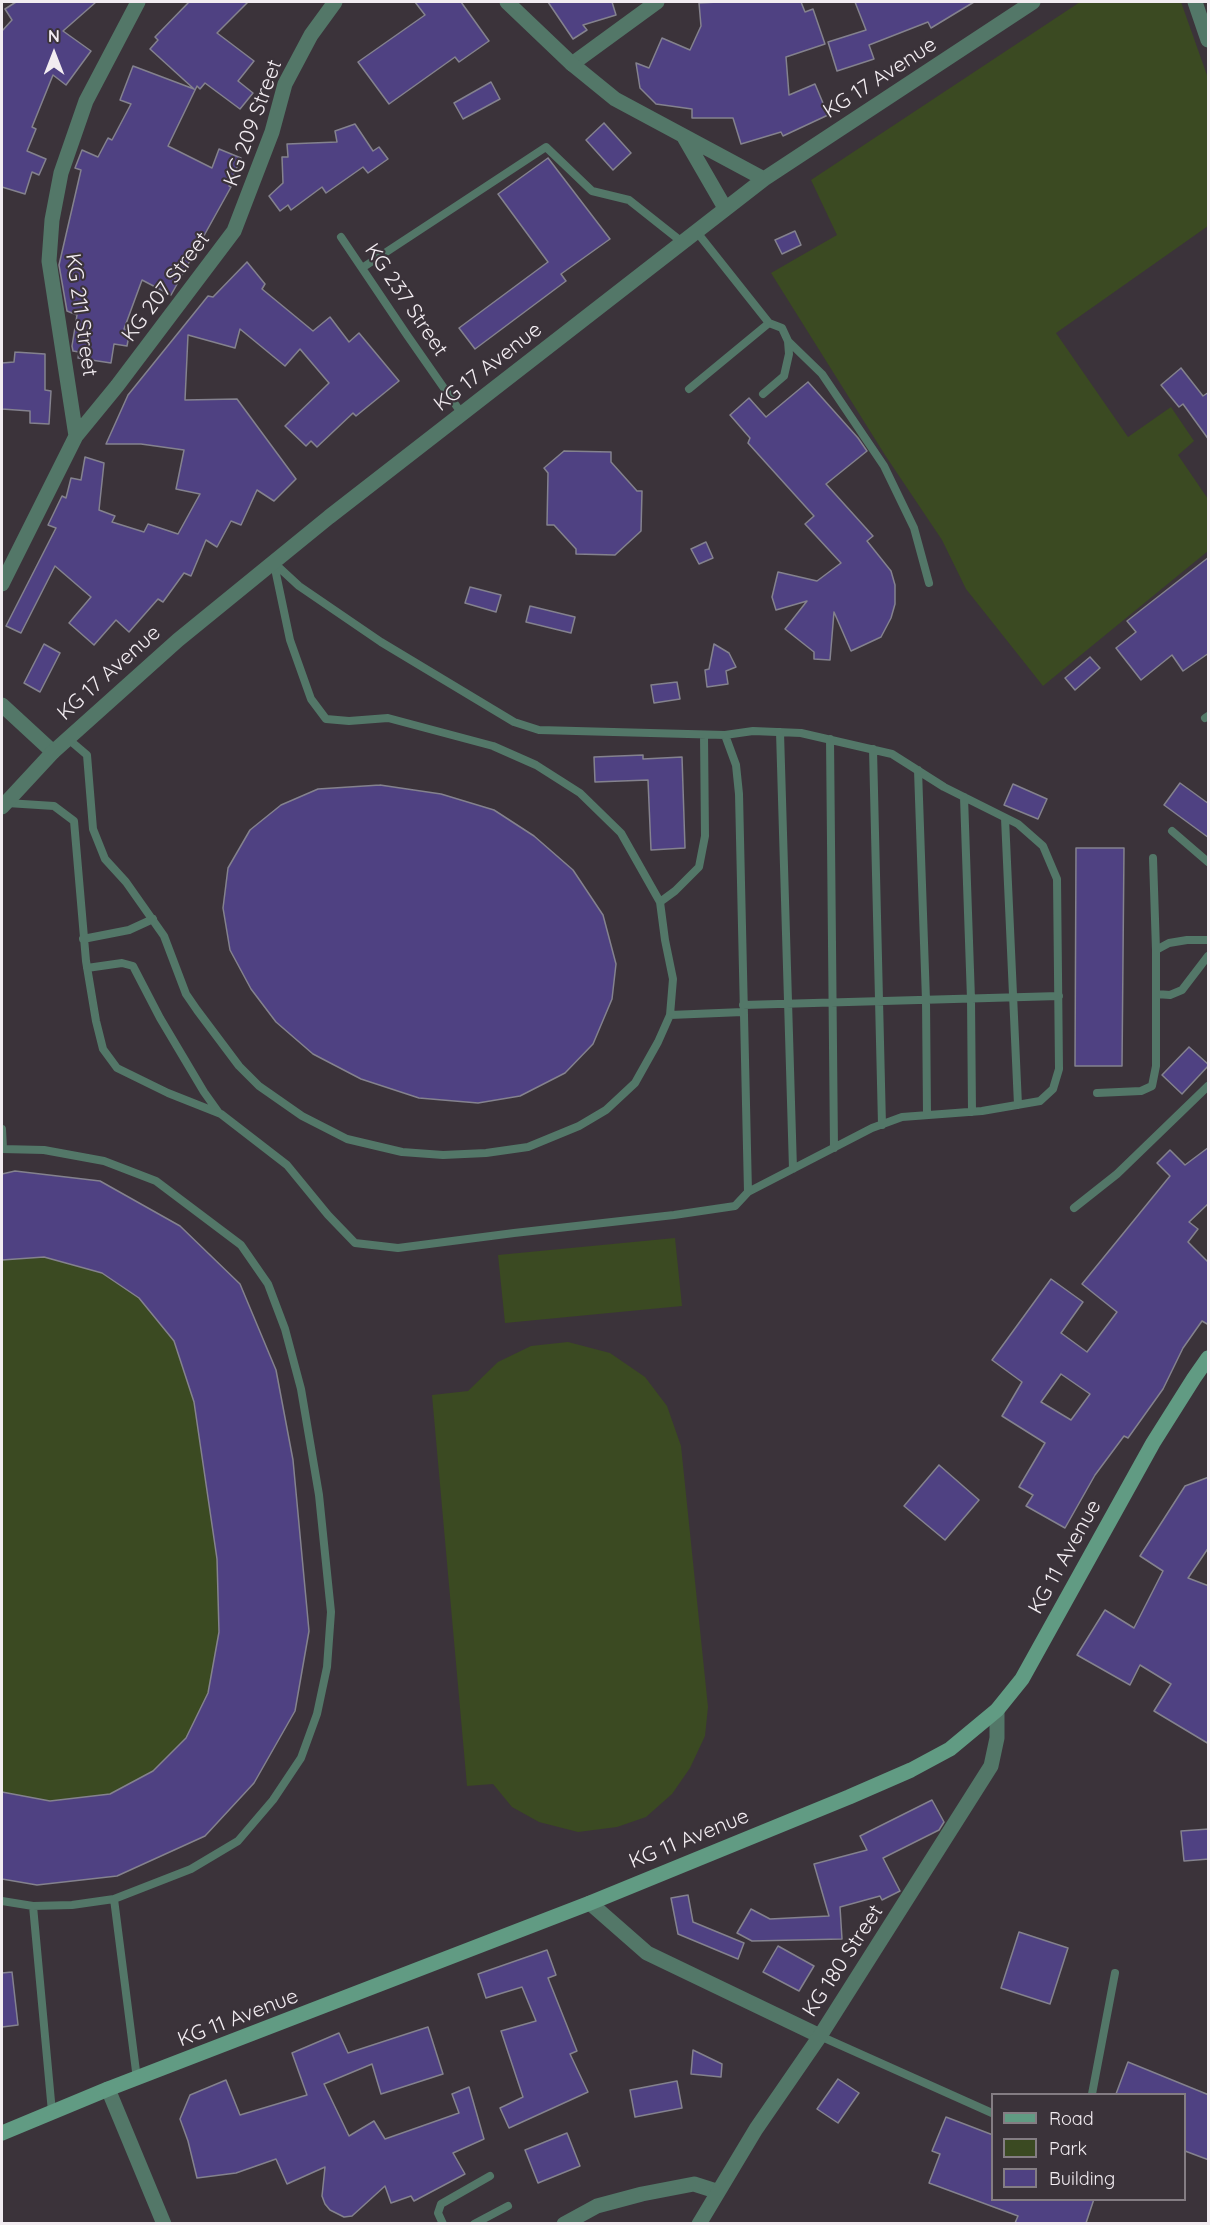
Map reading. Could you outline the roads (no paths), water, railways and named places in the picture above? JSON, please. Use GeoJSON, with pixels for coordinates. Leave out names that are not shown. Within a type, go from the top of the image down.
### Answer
{"type":"FeatureCollection","features":[{"type":"Feature","properties":{"kind":"main road","name":"KG 11 Avenue"},"geometry":{"type":"LineString","coordinates":[[2,2133],[108,2089],[591,1903],[911,1770],[950,1749],[997,1710],[1022,1679],[1153,1443],[1209,1358]]}},
{"type":"Feature","properties":{"kind":"street","name":"KG 211 Street"},"geometry":{"type":"LineString","coordinates":[[76,436],[49,261],[52,220],[61,173],[86,101],[138,2]]}},
{"type":"Feature","properties":{"kind":"street","name":"KG 209 Street"},"geometry":{"type":"LineString","coordinates":[[234,231],[272,132],[285,84],[311,35],[335,2]]}},
{"type":"Feature","properties":{"kind":"street"},"geometry":{"type":"LineString","coordinates":[[507,2],[572,64],[615,99],[764,179]]}},
{"type":"Feature","properties":{"kind":"street"},"geometry":{"type":"LineString","coordinates":[[572,64],[657,2]]}},
{"type":"Feature","properties":{"kind":"street","name":"KG 17 Avenue"},"geometry":{"type":"LineString","coordinates":[[4,805],[67,738],[178,640],[273,562],[725,208],[764,179],[1033,2]]}},
{"type":"Feature","properties":{"kind":"street"},"geometry":{"type":"LineString","coordinates":[[1195,2],[1209,40]]}},
{"type":"Feature","properties":{"kind":"street"},"geometry":{"type":"LineString","coordinates":[[684,137],[725,208]]}},
{"type":"Feature","properties":{"kind":"street","name":"KG 207 Street"},"geometry":{"type":"LineString","coordinates":[[2,584],[76,436],[117,386],[234,231]]}},
{"type":"Feature","properties":{"kind":"street"},"geometry":{"type":"LineString","coordinates":[[2,705],[53,752]]}},
{"type":"Feature","properties":{"kind":"street","name":"KG 180 Street"},"geometry":{"type":"LineString","coordinates":[[699,2223],[756,2129],[820,2036],[991,1766],[997,1738],[997,1710]]}},
{"type":"Feature","properties":{"kind":"street"},"geometry":{"type":"LineString","coordinates":[[591,1903],[647,1953],[820,2036]]}},
{"type":"Feature","properties":{"kind":"street"},"geometry":{"type":"LineString","coordinates":[[108,2089],[164,2223]]}},
{"type":"Feature","properties":{"kind":"street"},"geometry":{"type":"LineString","coordinates":[[564,2223],[597,2206],[642,2194],[694,2184],[716,2192]]}},
{"type":"Feature","properties":{"kind":"lane"},"geometry":{"type":"LineString","coordinates":[[362,268],[546,147],[592,191],[628,200],[682,242]]}},
{"type":"Feature","properties":{"kind":"lane"},"geometry":{"type":"LineString","coordinates":[[696,231],[769,323],[782,328],[789,341],[822,374],[884,466],[914,528],[929,583]]}},
{"type":"Feature","properties":{"kind":"lane","name":"KG 237 Street"},"geometry":{"type":"LineString","coordinates":[[341,237],[462,414]]}},
{"type":"Feature","properties":{"kind":"lane"},"geometry":{"type":"LineString","coordinates":[[690,389],[769,323]]}},
{"type":"Feature","properties":{"kind":"lane"},"geometry":{"type":"LineString","coordinates":[[763,394],[784,376],[789,354],[789,341]]}},
{"type":"Feature","properties":{"kind":"lane"},"geometry":{"type":"LineString","coordinates":[[4,805],[54,806],[74,821],[87,968],[96,1021],[103,1049],[117,1068],[168,1093],[220,1114],[287,1165],[328,1215],[355,1243],[398,1248],[735,1206],[748,1192],[834,1148],[902,1117],[972,1112],[1040,1101],[1053,1089],[1059,1069],[1057,879],[1043,846],[1018,824],[964,797],[892,754],[801,733],[753,731],[704,735],[539,730],[514,722],[381,642],[299,586],[273,562]]}},
{"type":"Feature","properties":{"kind":"lane"},"geometry":{"type":"LineString","coordinates":[[67,738],[87,755],[93,829],[105,859],[126,882],[164,936],[186,994],[239,1066],[259,1086],[302,1116],[347,1139],[402,1152],[443,1155],[486,1153],[528,1147],[579,1126],[606,1110],[635,1083],[658,1042],[670,1015],[673,979],[660,902],[621,833],[580,793],[536,765],[493,746],[388,718],[349,721],[326,719],[311,699],[294,650],[273,562]]}},
{"type":"Feature","properties":{"kind":"lane"},"geometry":{"type":"LineString","coordinates":[[780,732],[793,1169]]}},
{"type":"Feature","properties":{"kind":"lane"},"geometry":{"type":"LineString","coordinates":[[660,902],[675,891],[699,867],[705,836],[704,735]]}},
{"type":"Feature","properties":{"kind":"lane"},"geometry":{"type":"LineString","coordinates":[[725,735],[736,765],[738,784],[748,1192]]}},
{"type":"Feature","properties":{"kind":"lane"},"geometry":{"type":"LineString","coordinates":[[830,739],[834,1148]]}},
{"type":"Feature","properties":{"kind":"lane"},"geometry":{"type":"LineString","coordinates":[[873,749],[882,1125]]}},
{"type":"Feature","properties":{"kind":"lane"},"geometry":{"type":"LineString","coordinates":[[918,770],[926,1000],[927,1115]]}},
{"type":"Feature","properties":{"kind":"lane"},"geometry":{"type":"LineString","coordinates":[[964,797],[971,999],[972,1112]]}},
{"type":"Feature","properties":{"kind":"lane"},"geometry":{"type":"LineString","coordinates":[[1005,818],[1018,1105]]}},
{"type":"Feature","properties":{"kind":"lane"},"geometry":{"type":"LineString","coordinates":[[1172,831],[1209,862]]}},
{"type":"Feature","properties":{"kind":"lane"},"geometry":{"type":"LineString","coordinates":[[1097,1093],[1141,1091],[1152,1086],[1156,1066],[1153,858]]}},
{"type":"Feature","properties":{"kind":"lane"},"geometry":{"type":"LineString","coordinates":[[84,939],[129,930],[153,919]]}},
{"type":"Feature","properties":{"kind":"lane"},"geometry":{"type":"LineString","coordinates":[[1156,950],[1169,943],[1209,940]]}},
{"type":"Feature","properties":{"kind":"lane"},"geometry":{"type":"LineString","coordinates":[[1156,994],[1170,995],[1182,990],[1209,956]]}},
{"type":"Feature","properties":{"kind":"lane"},"geometry":{"type":"LineString","coordinates":[[87,968],[122,963],[133,966],[160,1018],[204,1092],[220,1114]]}},
{"type":"Feature","properties":{"kind":"lane"},"geometry":{"type":"LineString","coordinates":[[670,1015],[788,1004],[1059,996]]}},
{"type":"Feature","properties":{"kind":"lane"},"geometry":{"type":"LineString","coordinates":[[1074,1208],[1117,1174],[1209,1086]]}},
{"type":"Feature","properties":{"kind":"lane"},"geometry":{"type":"LineString","coordinates":[[2,1129],[2,1149],[44,1150],[104,1161],[156,1181],[241,1245],[268,1284],[285,1329],[301,1389],[319,1495],[331,1612],[328,1656],[317,1714],[301,1758],[273,1800],[238,1841],[191,1869],[114,1899],[72,1905],[33,1906],[2,1901]]}},
{"type":"Feature","properties":{"kind":"lane"},"geometry":{"type":"LineString","coordinates":[[114,1899],[137,2079]]}},
{"type":"Feature","properties":{"kind":"lane"},"geometry":{"type":"LineString","coordinates":[[33,1906],[52,2112]]}},
{"type":"Feature","properties":{"kind":"lane"},"geometry":{"type":"LineString","coordinates":[[1092,2093],[1115,1973]]}},
{"type":"Feature","properties":{"kind":"lane"},"geometry":{"type":"LineString","coordinates":[[820,2036],[991,2112]]}},
{"type":"Feature","properties":{"kind":"lane"},"geometry":{"type":"LineString","coordinates":[[443,2223],[438,2213],[441,2204],[490,2176]]}},
{"type":"Feature","properties":{"kind":"lane"},"geometry":{"type":"LineString","coordinates":[[474,2223],[508,2206]]}}]}
